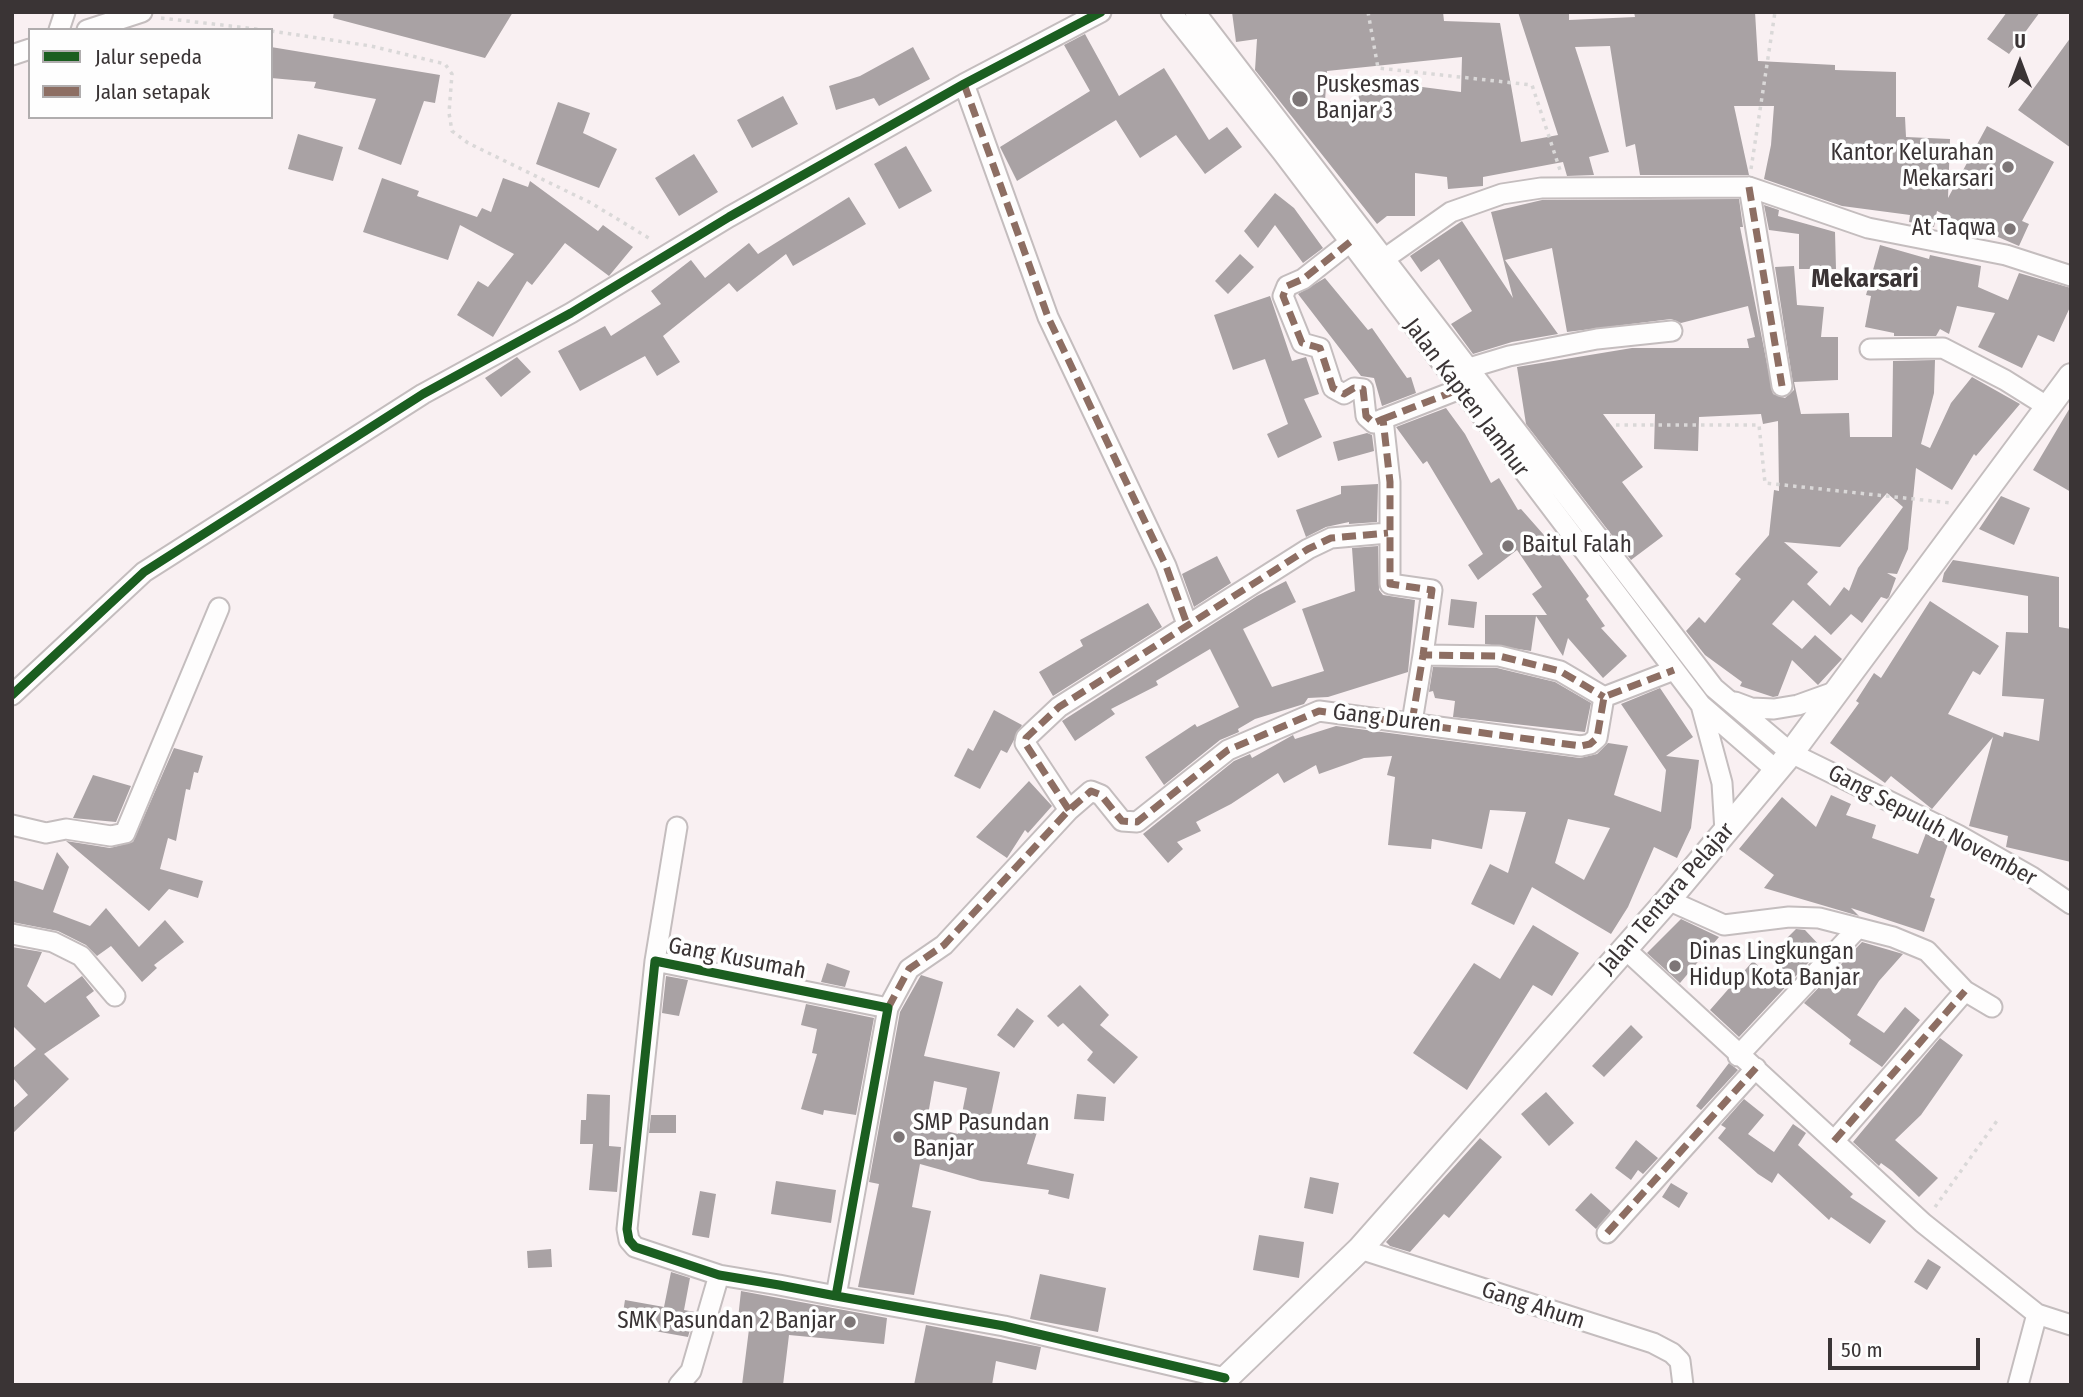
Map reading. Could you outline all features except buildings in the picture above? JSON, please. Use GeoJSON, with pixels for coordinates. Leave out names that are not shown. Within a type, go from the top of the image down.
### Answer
{"type":"FeatureCollection","features":[{"type":"Feature","properties":{"kind":"main road","name":"Jalan Tentara Pelajar"},"geometry":{"type":"LineString","coordinates":[[1222,1381],[1360,1249],[1668,900],[1784,761],[1977,506],[2071,376]]}},
{"type":"Feature","properties":{"kind":"street"},"geometry":{"type":"LineString","coordinates":[[12,695],[144,572],[423,394],[571,313],[672,251],[964,85],[1101,12]]}},
{"type":"Feature","properties":{"kind":"street","name":"Jalan Kapten Jamhur"},"geometry":{"type":"LineString","coordinates":[[1171,12],[1350,242],[1378,263],[1469,368],[1556,501],[1701,705],[1784,761]]}},
{"type":"Feature","properties":{"kind":"street","name":"Jalan Kapten Jamhur"},"geometry":{"type":"LineString","coordinates":[[1195,12],[1378,263],[1460,389],[1714,688],[1784,761]]}},
{"type":"Feature","properties":{"kind":"street"},"geometry":{"type":"LineString","coordinates":[[94,28],[140,14]]}},
{"type":"Feature","properties":{"kind":"street"},"geometry":{"type":"LineString","coordinates":[[964,85],[1048,317],[1166,566],[1187,624]]}},
{"type":"Feature","properties":{"kind":"street"},"geometry":{"type":"LineString","coordinates":[[1378,263],[1451,212],[1502,194],[1541,188],[1749,187],[1868,228],[2006,255],[2071,276]]}},
{"type":"Feature","properties":{"kind":"street"},"geometry":{"type":"LineString","coordinates":[[1749,187],[1782,386]]}},
{"type":"Feature","properties":{"kind":"street"},"geometry":{"type":"LineString","coordinates":[[1350,242],[1303,279],[1287,286],[1283,296],[1302,343],[1320,348],[1333,388],[1344,394],[1354,387],[1363,389],[1366,416],[1374,423],[1460,389]]}},
{"type":"Feature","properties":{"kind":"street"},"geometry":{"type":"LineString","coordinates":[[1469,368],[1508,356],[1597,339],[1672,331]]}},
{"type":"Feature","properties":{"kind":"street"},"geometry":{"type":"LineString","coordinates":[[1870,349],[1943,348],[2005,380],[2048,407]]}},
{"type":"Feature","properties":{"kind":"street"},"geometry":{"type":"LineString","coordinates":[[1383,419],[1390,482],[1390,584],[1432,590],[1412,722]]}},
{"type":"Feature","properties":{"kind":"street"},"geometry":{"type":"LineString","coordinates":[[836,1296],[888,1008],[909,969],[944,945],[1069,810],[1026,748],[1026,738],[1059,707],[1187,624],[1331,538],[1388,533]]}},
{"type":"Feature","properties":{"kind":"street"},"geometry":{"type":"LineString","coordinates":[[12,825],[46,833],[66,829],[111,836],[125,833],[219,608]]}},
{"type":"Feature","properties":{"kind":"street"},"geometry":{"type":"LineString","coordinates":[[1423,655],[1499,656],[1560,671],[1604,697],[1674,670]]}},
{"type":"Feature","properties":{"kind":"street"},"geometry":{"type":"LineString","coordinates":[[1714,688],[1731,701],[1751,708],[1774,709],[1798,705],[1837,691]]}},
{"type":"Feature","properties":{"kind":"street","name":"Gang Duren"},"geometry":{"type":"LineString","coordinates":[[1069,810],[1091,791],[1097,792],[1122,821],[1137,822],[1228,750],[1320,711],[1581,746],[1590,744],[1597,738],[1604,697]]}},
{"type":"Feature","properties":{"kind":"street"},"geometry":{"type":"LineString","coordinates":[[1701,705],[1722,783],[1725,832]]}},
{"type":"Feature","properties":{"kind":"street","name":"Gang Sepuluh November"},"geometry":{"type":"LineString","coordinates":[[1784,761],[1958,835],[2032,877],[2071,904]]}},
{"type":"Feature","properties":{"kind":"street"},"geometry":{"type":"LineString","coordinates":[[655,961],[677,827]]}},
{"type":"Feature","properties":{"kind":"street"},"geometry":{"type":"LineString","coordinates":[[1668,900],[1724,925],[1799,917],[1819,918],[1893,937],[1927,951],[1965,991],[1992,1007]]}},
{"type":"Feature","properties":{"kind":"street"},"geometry":{"type":"LineString","coordinates":[[1738,1056],[1858,928]]}},
{"type":"Feature","properties":{"kind":"street"},"geometry":{"type":"LineString","coordinates":[[12,934],[53,942],[81,956],[115,996]]}},
{"type":"Feature","properties":{"kind":"street"},"geometry":{"type":"LineString","coordinates":[[1624,948],[1738,1056],[1756,1068],[1923,1223],[2037,1314],[2071,1325]]}},
{"type":"Feature","properties":{"kind":"street","name":"Gang Kusumah"},"geometry":{"type":"LineString","coordinates":[[888,1008],[655,961],[627,1229],[629,1240],[635,1247],[719,1275],[1004,1325],[1222,1381]]}},
{"type":"Feature","properties":{"kind":"street"},"geometry":{"type":"LineString","coordinates":[[1834,1141],[1965,991]]}},
{"type":"Feature","properties":{"kind":"street"},"geometry":{"type":"LineString","coordinates":[[1607,1233],[1756,1068]]}},
{"type":"Feature","properties":{"kind":"street","name":"Gang Ahum"},"geometry":{"type":"LineString","coordinates":[[1360,1249],[1653,1343],[1672,1353],[1680,1361],[1683,1385]]}},
{"type":"Feature","properties":{"kind":"street"},"geometry":{"type":"LineString","coordinates":[[679,1385],[691,1371],[719,1275]]}},
{"type":"Feature","properties":{"kind":"street"},"geometry":{"type":"LineString","coordinates":[[2018,1385],[2037,1314]]}},
{"type":"Feature","properties":{"kind":"path"},"geometry":{"type":"LineString","coordinates":[[1367,12],[1378,68],[1532,85],[1566,189]]}},
{"type":"Feature","properties":{"kind":"path"},"geometry":{"type":"LineString","coordinates":[[1749,187],[1775,12]]}},
{"type":"Feature","properties":{"kind":"path"},"geometry":{"type":"LineString","coordinates":[[140,14],[249,28]]}},
{"type":"Feature","properties":{"kind":"path"},"geometry":{"type":"LineString","coordinates":[[273,31],[371,46],[445,64],[452,74],[449,113],[452,131],[468,143],[591,203],[672,251]]}},
{"type":"Feature","properties":{"kind":"path"},"geometry":{"type":"LineString","coordinates":[[1616,425],[1759,425],[1765,483],[1977,506]]}},
{"type":"Feature","properties":{"kind":"path"},"geometry":{"type":"LineString","coordinates":[[1923,1223],[1998,1118]]}},
{"type":"Feature","properties":{"kind":"marked path"},"geometry":{"type":"LineString","coordinates":[[964,84],[1048,317],[1166,566],[1187,624]]}},
{"type":"Feature","properties":{"kind":"marked path"},"geometry":{"type":"LineString","coordinates":[[1749,187],[1782,386]]}},
{"type":"Feature","properties":{"kind":"marked path"},"geometry":{"type":"LineString","coordinates":[[1350,242],[1303,279],[1287,286],[1283,296],[1302,343],[1320,348],[1333,388],[1344,394],[1354,388],[1363,389],[1366,416],[1374,423],[1383,419],[1390,482],[1390,584],[1432,590],[1423,655]]}},
{"type":"Feature","properties":{"kind":"marked path"},"geometry":{"type":"LineString","coordinates":[[1383,419],[1460,389]]}},
{"type":"Feature","properties":{"kind":"marked path"},"geometry":{"type":"LineString","coordinates":[[1069,810],[1025,743],[1026,738],[1059,707],[1308,549],[1331,538],[1388,533]]}},
{"type":"Feature","properties":{"kind":"marked path"},"geometry":{"type":"LineString","coordinates":[[1412,722],[1423,655],[1499,656],[1560,671],[1604,697]]}},
{"type":"Feature","properties":{"kind":"marked path"},"geometry":{"type":"LineString","coordinates":[[888,1008],[909,969],[944,945],[1069,810],[1091,791],[1101,795],[1122,821],[1137,822],[1228,750],[1319,711],[1581,746],[1590,744],[1597,738],[1604,697],[1674,670]]}},
{"type":"Feature","properties":{"kind":"marked path"},"geometry":{"type":"LineString","coordinates":[[1834,1141],[1965,991]]}},
{"type":"Feature","properties":{"kind":"marked path"},"geometry":{"type":"LineString","coordinates":[[1607,1233],[1756,1068]]}},
{"type":"Feature","properties":{"kind":"cycle path"},"geometry":{"type":"LineString","coordinates":[[12,695],[144,572],[423,394],[571,313],[729,217],[964,84],[1101,12]]}},
{"type":"Feature","properties":{"kind":"cycle path"},"geometry":{"type":"LineString","coordinates":[[836,1296],[888,1008],[655,961],[627,1229],[629,1240],[635,1247],[719,1275],[779,1285],[836,1296],[1004,1326],[1225,1378]]}},
{"type":"Feature","properties":{"kind":"place","name":"Puskesmas Banjar 3"},"geometry":{"type":"Point","coordinates":[1300,99]}},
{"type":"Feature","properties":{"kind":"place","name":"Kantor Kelurahan Mekarsari"},"geometry":{"type":"Point","coordinates":[2008,167]}},
{"type":"Feature","properties":{"kind":"place","name":"At Taqwa"},"geometry":{"type":"Point","coordinates":[2010,229]}},
{"type":"Feature","properties":{"kind":"place","name":"Baitul Falah"},"geometry":{"type":"Point","coordinates":[1508,546]}},
{"type":"Feature","properties":{"kind":"place","name":"Dinas Lingkungan Hidup Kota Banjar"},"geometry":{"type":"Point","coordinates":[1675,966]}},
{"type":"Feature","properties":{"kind":"place","name":"SMP Pasundan Banjar"},"geometry":{"type":"Point","coordinates":[899,1137]}},
{"type":"Feature","properties":{"kind":"place","name":"SMK Pasundan 2 Banjar"},"geometry":{"type":"Point","coordinates":[850,1322]}},
{"type":"Feature","properties":{"kind":"district","name":"Mekarsari"},"geometry":{"type":"Point","coordinates":[1865,280]}}]}
